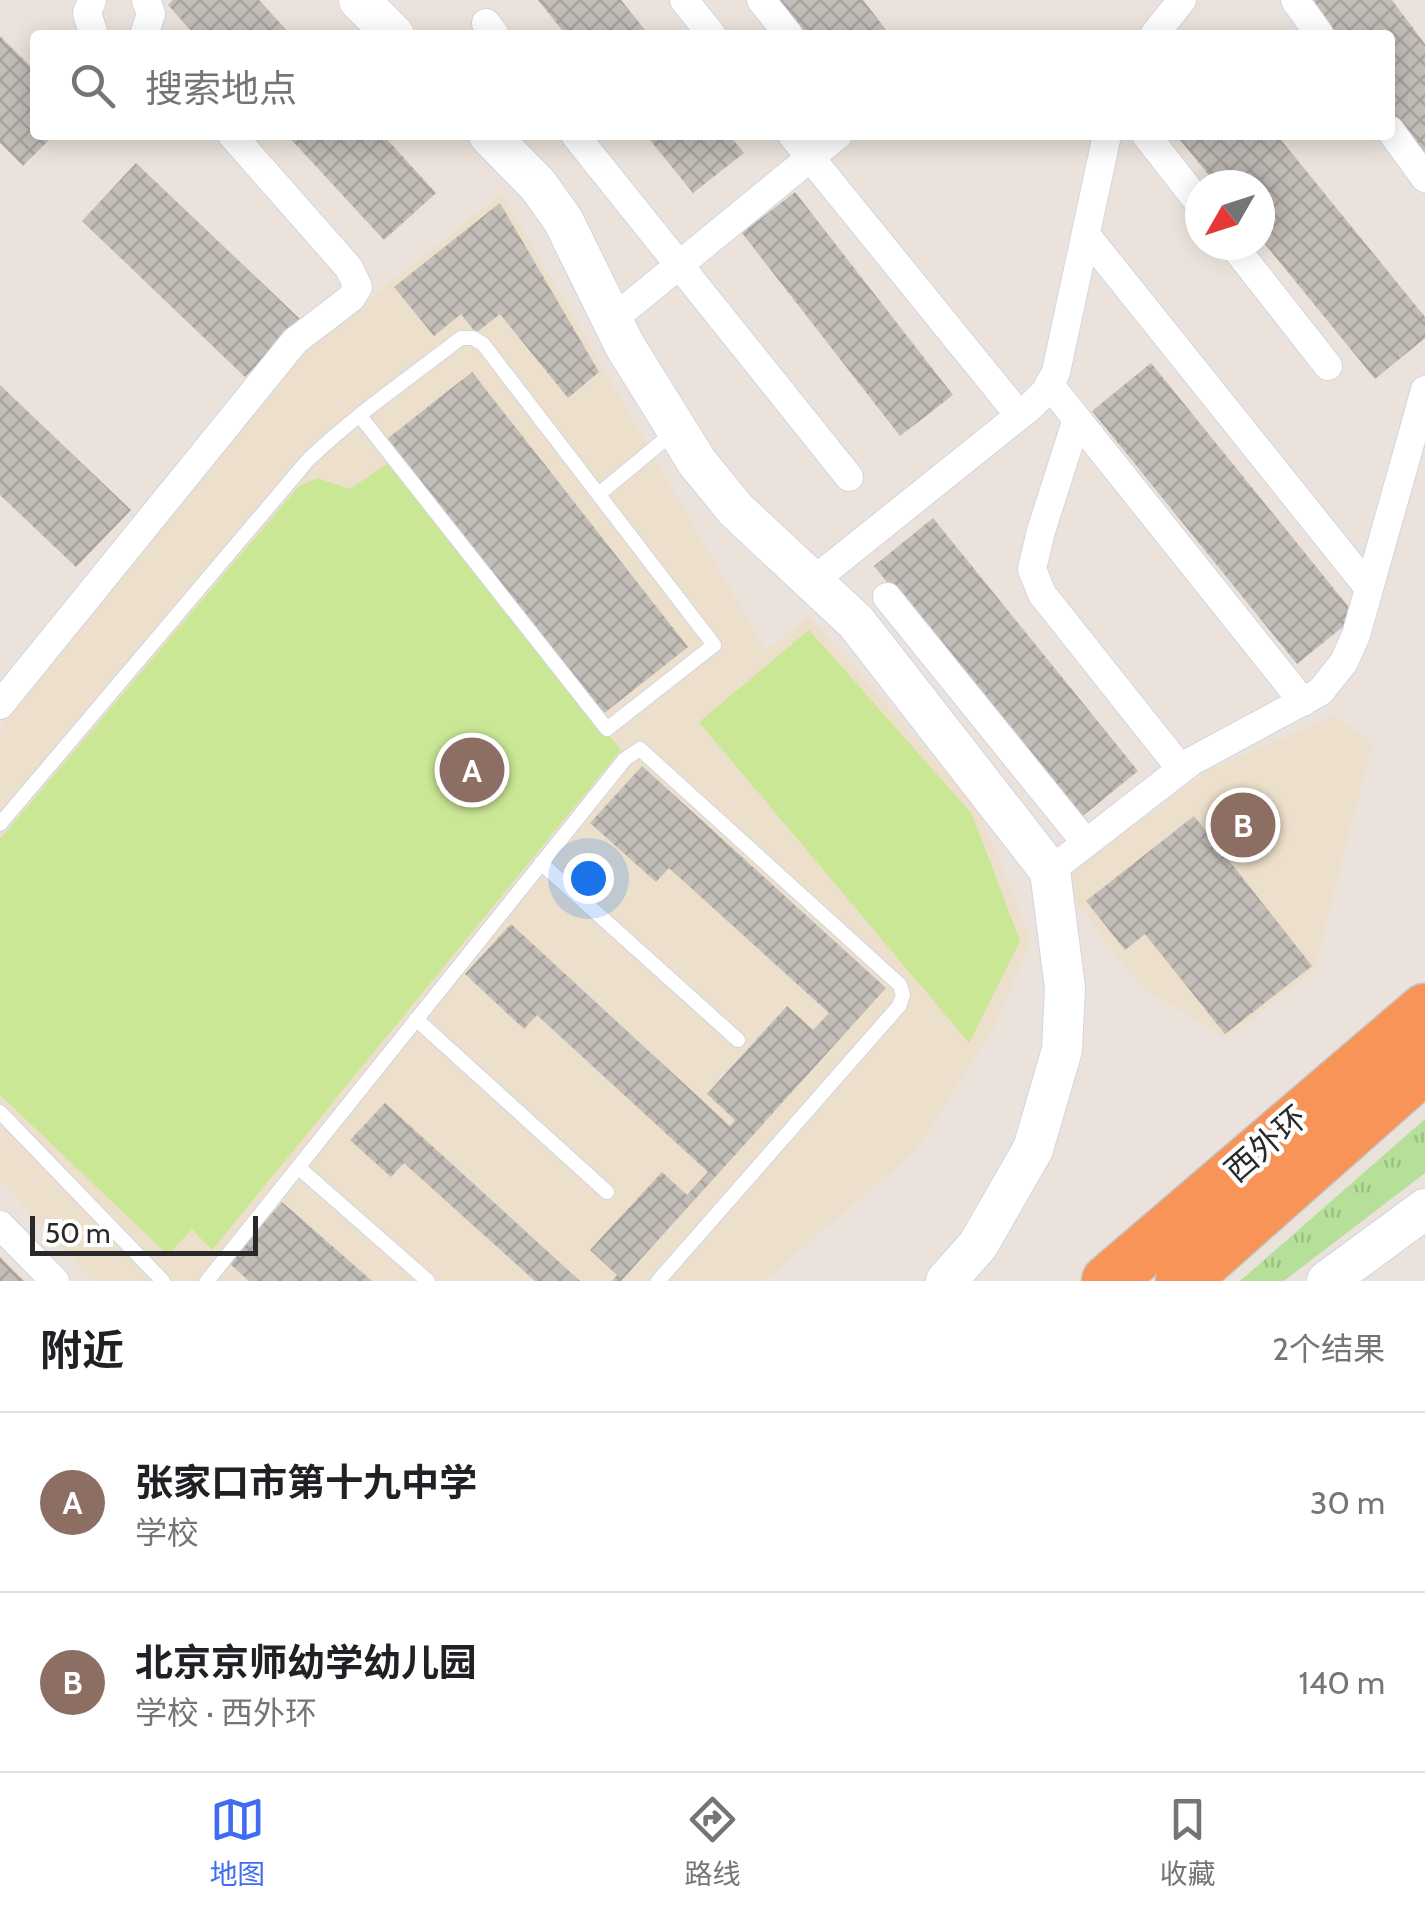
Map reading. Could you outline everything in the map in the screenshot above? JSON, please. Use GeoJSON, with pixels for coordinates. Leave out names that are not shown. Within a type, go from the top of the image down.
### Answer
{"type":"FeatureCollection","features":[{"type":"Feature","properties":{"kind":"highway","name":"西外环"},"geometry":{"type":"LineString","coordinates":[[1108,1281],[1425,1010]]}},
{"type":"Feature","properties":{"kind":"highway","name":"西外环"},"geometry":{"type":"LineString","coordinates":[[1182,1281],[1425,1066]]}},
{"type":"Feature","properties":{"kind":"street"},"geometry":{"type":"LineString","coordinates":[[92,0],[87,13],[92,30]]}},
{"type":"Feature","properties":{"kind":"street"},"geometry":{"type":"LineString","coordinates":[[146,0],[151,14],[146,30]]}},
{"type":"Feature","properties":{"kind":"street"},"geometry":{"type":"LineString","coordinates":[[359,0],[389,30]]}},
{"type":"Feature","properties":{"kind":"street"},"geometry":{"type":"LineString","coordinates":[[684,0],[708,30]]}},
{"type":"Feature","properties":{"kind":"street"},"geometry":{"type":"LineString","coordinates":[[761,0],[785,30]]}},
{"type":"Feature","properties":{"kind":"street"},"geometry":{"type":"LineString","coordinates":[[1295,0],[1316,30]]}},
{"type":"Feature","properties":{"kind":"street"},"geometry":{"type":"LineString","coordinates":[[1157,30],[1176,3]]}},
{"type":"Feature","properties":{"kind":"street"},"geometry":{"type":"LineString","coordinates":[[1395,137],[1425,178]]}},
{"type":"Feature","properties":{"kind":"street"},"geometry":{"type":"LineString","coordinates":[[0,705],[295,341],[350,298],[358,287],[348,268],[236,140]]}},
{"type":"Feature","properties":{"kind":"street"},"geometry":{"type":"LineString","coordinates":[[495,140],[538,186],[563,220],[612,320],[697,462],[736,510],[856,622],[1050,871],[1065,988],[1062,1050],[1033,1149],[978,1245],[946,1281]]}},
{"type":"Feature","properties":{"kind":"street"},"geometry":{"type":"LineString","coordinates":[[580,140],[849,477]]}},
{"type":"Feature","properties":{"kind":"street"},"geometry":{"type":"LineString","coordinates":[[796,140],[1020,416]]}},
{"type":"Feature","properties":{"kind":"street"},"geometry":{"type":"LineString","coordinates":[[612,320],[832,140]]}},
{"type":"Feature","properties":{"kind":"street"},"geometry":{"type":"LineString","coordinates":[[812,581],[1020,416],[1049,384],[1056,372],[1106,140]]}},
{"type":"Feature","properties":{"kind":"street"},"geometry":{"type":"LineString","coordinates":[[1150,140],[1185,185]]}},
{"type":"Feature","properties":{"kind":"street"},"geometry":{"type":"LineString","coordinates":[[1086,234],[1368,587]]}},
{"type":"Feature","properties":{"kind":"street"},"geometry":{"type":"LineString","coordinates":[[1244,260],[1328,366]]}},
{"type":"Feature","properties":{"kind":"street"},"geometry":{"type":"LineString","coordinates":[[1049,384],[1303,702]]}},
{"type":"Feature","properties":{"kind":"street"},"geometry":{"type":"LineString","coordinates":[[1050,871],[1181,770],[1320,692],[1344,662],[1356,635],[1425,390]]}},
{"type":"Feature","properties":{"kind":"street"},"geometry":{"type":"LineString","coordinates":[[1077,420],[1040,531],[1032,569],[1042,594],[1181,770]]}},
{"type":"Feature","properties":{"kind":"street"},"geometry":{"type":"LineString","coordinates":[[887,597],[1086,843]]}},
{"type":"Feature","properties":{"kind":"street"},"geometry":{"type":"LineString","coordinates":[[1328,1281],[1425,1209]]}},
{"type":"Feature","properties":{"kind":"street"},"geometry":{"type":"LineString","coordinates":[[0,1225],[54,1281]]}},
{"type":"Feature","properties":{"kind":"lane"},"geometry":{"type":"LineString","coordinates":[[0,824],[308,460],[360,416],[461,338],[473,338],[483,344],[714,644],[607,729],[360,416]]}},
{"type":"Feature","properties":{"kind":"lane"},"geometry":{"type":"LineString","coordinates":[[599,494],[676,430]]}},
{"type":"Feature","properties":{"kind":"lane"},"geometry":{"type":"LineString","coordinates":[[206,1281],[625,759],[640,749],[900,985],[903,995],[899,1006],[658,1281]]}},
{"type":"Feature","properties":{"kind":"lane"},"geometry":{"type":"LineString","coordinates":[[542,863],[738,1040]]}},
{"type":"Feature","properties":{"kind":"lane"},"geometry":{"type":"LineString","coordinates":[[416,1019],[607,1192]]}},
{"type":"Feature","properties":{"kind":"lane"},"geometry":{"type":"LineString","coordinates":[[0,1112],[163,1281]]}},
{"type":"Feature","properties":{"kind":"lane"},"geometry":{"type":"LineString","coordinates":[[298,1167],[428,1281]]}},
{"type":"Feature","properties":{"kind":"shaded area"},"geometry":{"type":"Polygon","coordinates":[[[502,193],[766,651],[809,616],[978,809],[1031,940],[994,1028],[915,1151],[764,1281],[93,1281],[0,1180],[0,730],[299,355],[502,193]]]}},
{"type":"Feature","properties":{"kind":"shaded area"},"geometry":{"type":"Polygon","coordinates":[[[1334,716],[1372,743],[1315,969],[1227,1039],[1139,985],[1060,880],[1209,770],[1334,716]]]}},
{"type":"Feature","properties":{"kind":"green space"},"geometry":{"type":"Polygon","coordinates":[[[391,461],[621,750],[212,1250],[192,1229],[168,1255],[0,1095],[0,839],[298,487],[317,478],[350,489],[391,461]]]}},
{"type":"Feature","properties":{"kind":"green space"},"geometry":{"type":"Polygon","coordinates":[[[809,630],[972,814],[1020,941],[969,1043],[699,722],[809,630]]]}},
{"type":"Feature","properties":{"kind":"green space"},"geometry":{"type":"Polygon","coordinates":[[[1425,1119],[1425,1173],[1284,1281],[1240,1281],[1425,1119]]]}},
{"type":"Feature","properties":{"kind":"building"},"geometry":{"type":"Polygon","coordinates":[[[173,0],[259,0],[286,30],[190,30],[168,5],[173,0]]]}},
{"type":"Feature","properties":{"kind":"building"},"geometry":{"type":"Polygon","coordinates":[[[538,0],[621,0],[645,30],[562,30],[538,0]]]}},
{"type":"Feature","properties":{"kind":"building"},"geometry":{"type":"Polygon","coordinates":[[[775,0],[863,0],[886,30],[799,30],[775,0]]]}},
{"type":"Feature","properties":{"kind":"building"},"geometry":{"type":"Polygon","coordinates":[[[1306,0],[1392,0],[1425,44],[1425,159],[1395,119],[1395,30],[1328,30],[1306,0]]]}},
{"type":"Feature","properties":{"kind":"building"},"geometry":{"type":"Polygon","coordinates":[[[0,36],[30,66],[30,140],[49,140],[23,166],[0,143],[0,36]]]}},
{"type":"Feature","properties":{"kind":"building"},"geometry":{"type":"Polygon","coordinates":[[[292,140],[388,140],[436,193],[384,240],[292,140]]]}},
{"type":"Feature","properties":{"kind":"building"},"geometry":{"type":"Polygon","coordinates":[[[650,140],[733,140],[744,153],[693,193],[650,140]]]}},
{"type":"Feature","properties":{"kind":"building"},"geometry":{"type":"Polygon","coordinates":[[[1180,140],[1281,140],[1425,317],[1425,338],[1375,379],[1275,256],[1275,170],[1205,170],[1180,140]]]}},
{"type":"Feature","properties":{"kind":"building"},"geometry":{"type":"Polygon","coordinates":[[[136,163],[300,319],[245,377],[82,221],[136,163]]]}},
{"type":"Feature","properties":{"kind":"building"},"geometry":{"type":"Polygon","coordinates":[[[795,192],[953,395],[900,436],[742,233],[795,192]]]}},
{"type":"Feature","properties":{"kind":"building"},"geometry":{"type":"Polygon","coordinates":[[[500,203],[599,372],[568,398],[500,314],[476,333],[461,314],[434,336],[394,287],[500,203]]]}},
{"type":"Feature","properties":{"kind":"building"},"geometry":{"type":"Polygon","coordinates":[[[1151,363],[1356,616],[1297,664],[1092,411],[1151,363]]]}},
{"type":"Feature","properties":{"kind":"building"},"geometry":{"type":"Polygon","coordinates":[[[472,372],[688,647],[603,714],[387,439],[472,372]]]}},
{"type":"Feature","properties":{"kind":"building"},"geometry":{"type":"Polygon","coordinates":[[[0,385],[131,510],[76,567],[0,495],[0,385]]]}},
{"type":"Feature","properties":{"kind":"building"},"geometry":{"type":"Polygon","coordinates":[[[933,518],[1138,771],[1079,819],[874,566],[933,518]]]}},
{"type":"Feature","properties":{"kind":"building"},"geometry":{"type":"Polygon","coordinates":[[[642,766],[886,988],[621,1281],[612,1281],[617,1275],[590,1250],[662,1172],[687,1195],[708,1172],[537,1015],[524,1029],[465,974],[511,924],[730,1126],[735,1120],[707,1094],[787,1006],[813,1030],[829,1013],[669,868],[656,882],[590,823],[642,766]]]}},
{"type":"Feature","properties":{"kind":"building"},"geometry":{"type":"Polygon","coordinates":[[[1194,816],[1312,966],[1225,1034],[1145,934],[1125,950],[1086,901],[1194,816]]]}},
{"type":"Feature","properties":{"kind":"building"},"geometry":{"type":"Polygon","coordinates":[[[385,1103],[580,1281],[535,1281],[404,1163],[391,1177],[350,1140],[385,1103]]]}},
{"type":"Feature","properties":{"kind":"building"},"geometry":{"type":"Polygon","coordinates":[[[282,1202],[372,1281],[249,1281],[229,1263],[282,1202]]]}},
{"type":"Feature","properties":{"kind":"building"},"geometry":{"type":"Polygon","coordinates":[[[0,1257],[24,1281],[0,1281],[0,1257]]]}},
{"type":"Feature","properties":{"kind":"place","name":"张家口市第十九中学"},"geometry":{"type":"Point","coordinates":[472,770]}},
{"type":"Feature","properties":{"kind":"place","name":"北京京师幼学幼儿园"},"geometry":{"type":"Point","coordinates":[1243,825]}}]}
